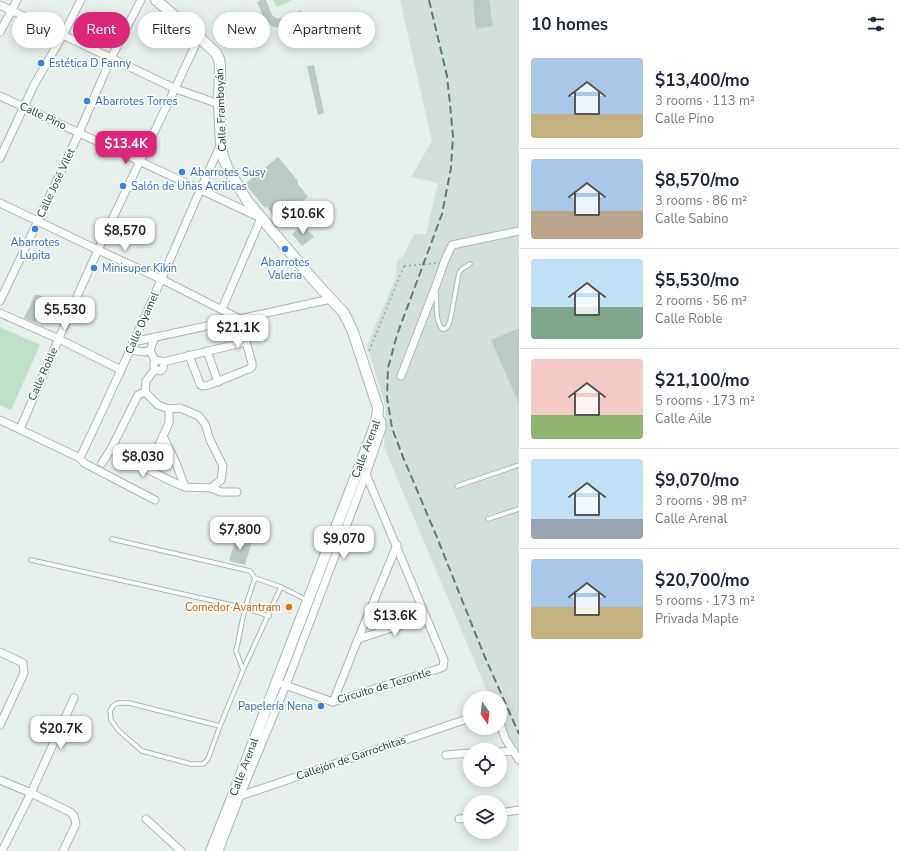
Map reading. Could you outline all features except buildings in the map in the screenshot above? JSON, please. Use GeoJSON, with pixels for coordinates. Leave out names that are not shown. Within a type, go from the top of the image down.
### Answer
{"type":"FeatureCollection","features":[{"type":"Feature","properties":{"kind":"street"},"geometry":{"type":"LineString","coordinates":[[0,32],[17,0]]}},
{"type":"Feature","properties":{"kind":"street"},"geometry":{"type":"LineString","coordinates":[[65,31],[81,0]]}},
{"type":"Feature","properties":{"kind":"street","name":"Calle José Vilet"},"geometry":{"type":"LineString","coordinates":[[0,301],[79,133],[111,58],[142,0]]}},
{"type":"Feature","properties":{"kind":"street","name":"Calle Framboyán"},"geometry":{"type":"LineString","coordinates":[[156,0],[170,12]]}},
{"type":"Feature","properties":{"kind":"street"},"geometry":{"type":"LineString","coordinates":[[0,5],[15,12]]}},
{"type":"Feature","properties":{"kind":"street"},"geometry":{"type":"LineString","coordinates":[[65,36],[176,89],[219,104]]}},
{"type":"Feature","properties":{"kind":"street","name":"Calle Framboyán"},"geometry":{"type":"LineString","coordinates":[[205,43],[219,58],[221,144],[223,157],[228,169],[248,202],[343,312],[353,332],[376,401],[378,415]]}},
{"type":"Feature","properties":{"kind":"street"},"geometry":{"type":"LineString","coordinates":[[0,158],[34,85],[55,48]]}},
{"type":"Feature","properties":{"kind":"street","name":"Calle Roble"},"geometry":{"type":"LineString","coordinates":[[20,429],[98,250],[139,161],[176,89],[194,48]]}},
{"type":"Feature","properties":{"kind":"street","name":"Calle Pino"},"geometry":{"type":"LineString","coordinates":[[0,96],[261,218]]}},
{"type":"Feature","properties":{"kind":"street","name":"Calle Oyamel"},"geometry":{"type":"LineString","coordinates":[[80,458],[162,279],[200,189],[221,144]]}},
{"type":"Feature","properties":{"kind":"street"},"geometry":{"type":"LineString","coordinates":[[0,203],[162,279],[240,319]]}},
{"type":"Feature","properties":{"kind":"street"},"geometry":{"type":"LineString","coordinates":[[222,309],[261,218]]}},
{"type":"Feature","properties":{"kind":"street"},"geometry":{"type":"LineString","coordinates":[[401,376],[452,245],[519,231]]}},
{"type":"Feature","properties":{"kind":"street"},"geometry":{"type":"LineString","coordinates":[[133,342],[331,299]]}},
{"type":"Feature","properties":{"kind":"street"},"geometry":{"type":"LineString","coordinates":[[0,313],[59,339],[121,370]]}},
{"type":"Feature","properties":{"kind":"street"},"geometry":{"type":"LineString","coordinates":[[189,356],[202,386],[218,382],[252,367],[243,331]]}},
{"type":"Feature","properties":{"kind":"street"},"geometry":{"type":"LineString","coordinates":[[150,350],[155,337]]}},
{"type":"Feature","properties":{"kind":"street"},"geometry":{"type":"LineString","coordinates":[[145,392],[146,381],[158,364],[246,342]]}},
{"type":"Feature","properties":{"kind":"street"},"geometry":{"type":"LineString","coordinates":[[130,350],[145,352],[150,350]]}},
{"type":"Feature","properties":{"kind":"street"},"geometry":{"type":"LineString","coordinates":[[150,350],[158,364]]}},
{"type":"Feature","properties":{"kind":"street"},"geometry":{"type":"LineString","coordinates":[[207,351],[218,382]]}},
{"type":"Feature","properties":{"kind":"street"},"geometry":{"type":"LineString","coordinates":[[145,392],[158,405],[169,409],[180,408],[199,416],[205,424],[210,440],[222,466],[221,480],[210,488]]}},
{"type":"Feature","properties":{"kind":"street"},"geometry":{"type":"LineString","coordinates":[[102,463],[138,395],[145,392]]}},
{"type":"Feature","properties":{"kind":"street"},"geometry":{"type":"LineString","coordinates":[[146,469],[154,456],[169,423],[169,409]]}},
{"type":"Feature","properties":{"kind":"street","name":"Calle Arenal"},"geometry":{"type":"LineString","coordinates":[[211,851],[236,797],[366,474],[382,428],[382,422],[378,415]]}},
{"type":"Feature","properties":{"kind":"street","name":"Calle Arenal"},"geometry":{"type":"LineString","coordinates":[[281,684],[308,600],[378,415]]}},
{"type":"Feature","properties":{"kind":"street"},"geometry":{"type":"LineString","coordinates":[[0,420],[80,458],[84,463],[155,500]]}},
{"type":"Feature","properties":{"kind":"street"},"geometry":{"type":"LineString","coordinates":[[163,436],[176,463],[185,487]]}},
{"type":"Feature","properties":{"kind":"street"},"geometry":{"type":"LineString","coordinates":[[111,448],[146,469],[185,487],[210,488],[221,492],[236,492]]}},
{"type":"Feature","properties":{"kind":"street","name":"Circuito de Tezontle"},"geometry":{"type":"LineString","coordinates":[[281,684],[333,702],[443,667],[444,660],[366,474]]}},
{"type":"Feature","properties":{"kind":"street"},"geometry":{"type":"LineString","coordinates":[[333,702],[397,545]]}},
{"type":"Feature","properties":{"kind":"street"},"geometry":{"type":"LineString","coordinates":[[358,639],[426,617]]}},
{"type":"Feature","properties":{"kind":"street"},"geometry":{"type":"LineString","coordinates":[[0,652],[23,663],[24,672],[0,725]]}},
{"type":"Feature","properties":{"kind":"street"},"geometry":{"type":"LineString","coordinates":[[2,851],[31,793],[74,698]]}},
{"type":"Feature","properties":{"kind":"street","name":"Callejón de Garrochitas"},"geometry":{"type":"LineString","coordinates":[[236,797],[463,720]]}},
{"type":"Feature","properties":{"kind":"street"},"geometry":{"type":"LineString","coordinates":[[504,735],[519,760]]}},
{"type":"Feature","properties":{"kind":"street"},"geometry":{"type":"LineString","coordinates":[[507,752],[514,751]]}},
{"type":"Feature","properties":{"kind":"street"},"geometry":{"type":"LineString","coordinates":[[446,755],[463,754]]}},
{"type":"Feature","properties":{"kind":"street"},"geometry":{"type":"LineString","coordinates":[[0,780],[31,793],[70,812],[74,816],[76,824],[63,851]]}},
{"type":"Feature","properties":{"kind":"street","name":"Calle Arenal"},"geometry":{"type":"LineString","coordinates":[[219,851],[236,797]]}},
{"type":"Feature","properties":{"kind":"street"},"geometry":{"type":"LineString","coordinates":[[507,812],[519,810]]}},
{"type":"Feature","properties":{"kind":"street"},"geometry":{"type":"LineString","coordinates":[[146,819],[181,851]]}},
{"type":"Feature","properties":{"kind":"street"},"geometry":{"type":"LineString","coordinates":[[459,819],[463,819]]}},
{"type":"Feature","properties":{"kind":"lane"},"geometry":{"type":"LineString","coordinates":[[435,288],[437,314],[441,328],[445,329],[450,321],[459,273],[462,268],[470,264]]}},
{"type":"Feature","properties":{"kind":"lane"},"geometry":{"type":"LineString","coordinates":[[457,486],[519,465]]}},
{"type":"Feature","properties":{"kind":"lane"},"geometry":{"type":"LineString","coordinates":[[488,519],[519,509]]}},
{"type":"Feature","properties":{"kind":"lane"},"geometry":{"type":"LineString","coordinates":[[112,539],[250,571],[255,578],[281,587],[308,600]]}},
{"type":"Feature","properties":{"kind":"lane"},"geometry":{"type":"LineString","coordinates":[[31,560],[245,608],[269,616]]}},
{"type":"Feature","properties":{"kind":"lane"},"geometry":{"type":"LineString","coordinates":[[243,670],[236,651],[245,608],[255,578]]}},
{"type":"Feature","properties":{"kind":"lane"},"geometry":{"type":"LineString","coordinates":[[220,726],[129,703],[118,703],[113,706],[110,712],[111,720],[119,731],[142,752],[191,764],[203,764],[208,759],[243,670],[281,587]]}},
{"type":"Feature","properties":{"kind":"path"},"geometry":{"type":"LineString","coordinates":[[361,356],[367,354],[404,266],[440,263]]}},
{"type":"Feature","properties":{"kind":"shaded area"},"geometry":{"type":"Polygon","coordinates":[[[400,0],[519,0],[519,765],[506,735],[507,735],[507,691],[487,691],[384,447],[386,408],[367,345],[396,277],[397,261],[404,255],[414,234],[426,234],[438,183],[411,177],[432,141],[400,0]]]}},
{"type":"Feature","properties":{"kind":"green space"},"geometry":{"type":"Polygon","coordinates":[[[273,0],[292,0],[277,7],[273,0]]]}},
{"type":"Feature","properties":{"kind":"green space"},"geometry":{"type":"Polygon","coordinates":[[[0,327],[40,345],[11,410],[0,405],[0,327]]]}},
{"type":"Feature","properties":{"kind":"railway"},"geometry":{"type":"LineString","coordinates":[[429,0],[447,76],[453,136],[451,168],[442,214],[397,335],[388,368],[387,397],[392,428],[403,457],[484,655],[519,734]]}},
{"type":"Feature","properties":{"kind":"place","name":"Estética D Fanny"},"geometry":{"type":"Point","coordinates":[41,63]}},
{"type":"Feature","properties":{"kind":"place","name":"Abarrotes Torres"},"geometry":{"type":"Point","coordinates":[87,101]}},
{"type":"Feature","properties":{"kind":"place","name":"Abarrotes Susy"},"geometry":{"type":"Point","coordinates":[182,172]}},
{"type":"Feature","properties":{"kind":"place","name":"Salón de Uñas Acrilicas"},"geometry":{"type":"Point","coordinates":[123,186]}},
{"type":"Feature","properties":{"kind":"place","name":"Abarrotes Lupita"},"geometry":{"type":"Point","coordinates":[35,229]}},
{"type":"Feature","properties":{"kind":"place","name":"Abarrotes Valeria"},"geometry":{"type":"Point","coordinates":[285,249]}},
{"type":"Feature","properties":{"kind":"place","name":"Minisuper Kikin"},"geometry":{"type":"Point","coordinates":[94,268]}},
{"type":"Feature","properties":{"kind":"place","name":"Comedor Avantram"},"geometry":{"type":"Point","coordinates":[289,607]}},
{"type":"Feature","properties":{"kind":"place","name":"Papelería Nena"},"geometry":{"type":"Point","coordinates":[321,706]}}]}
